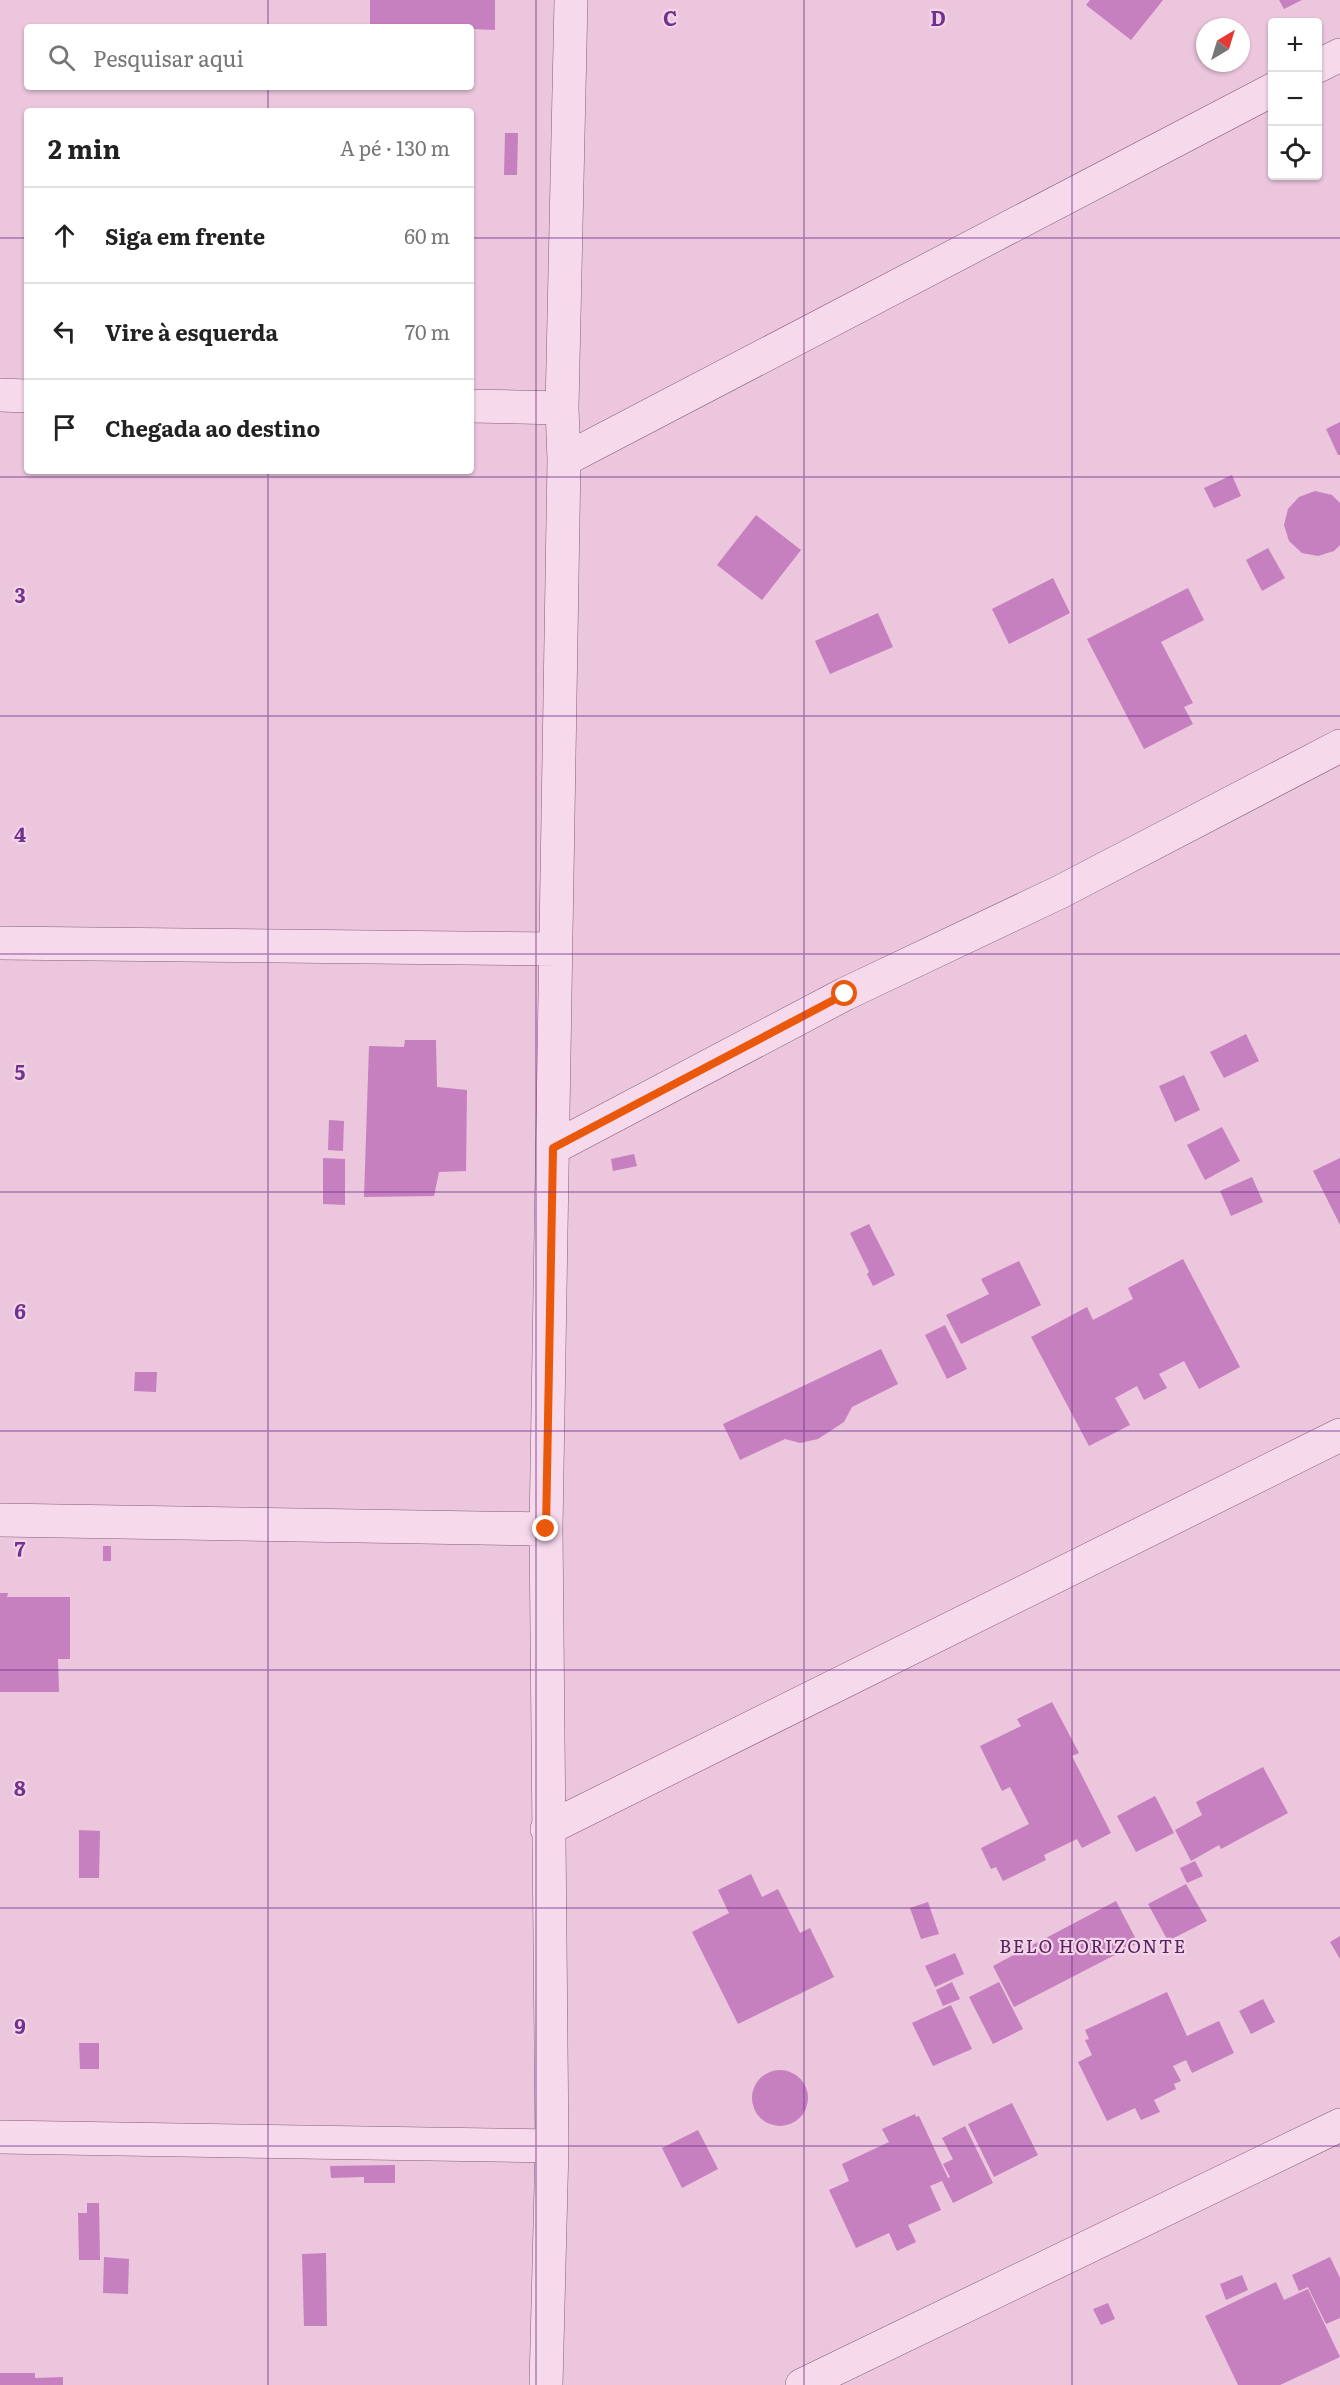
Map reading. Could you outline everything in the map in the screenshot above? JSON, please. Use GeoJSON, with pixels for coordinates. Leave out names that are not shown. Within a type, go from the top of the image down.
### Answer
{"type":"FeatureCollection","features":[{"type":"Feature","properties":{"kind":"street"},"geometry":{"type":"LineString","coordinates":[[546,2385],[552,2146],[547,1829],[546,1529],[564,460],[562,408],[572,0]]}},
{"type":"Feature","properties":{"kind":"street"},"geometry":{"type":"LineString","coordinates":[[1322,64],[1340,55]]}},
{"type":"Feature","properties":{"kind":"street"},"geometry":{"type":"LineString","coordinates":[[564,460],[1268,92]]}},
{"type":"Feature","properties":{"kind":"street"},"geometry":{"type":"LineString","coordinates":[[0,395],[24,396]]}},
{"type":"Feature","properties":{"kind":"street"},"geometry":{"type":"LineString","coordinates":[[474,406],[562,408]]}},
{"type":"Feature","properties":{"kind":"street"},"geometry":{"type":"LineString","coordinates":[[553,1148],[845,994],[1060,892],[1340,746]]}},
{"type":"Feature","properties":{"kind":"street"},"geometry":{"type":"LineString","coordinates":[[0,943],[556,949]]}},
{"type":"Feature","properties":{"kind":"street"},"geometry":{"type":"LineString","coordinates":[[547,1829],[1339,1438]]}},
{"type":"Feature","properties":{"kind":"street"},"geometry":{"type":"LineString","coordinates":[[0,1520],[546,1529]]}},
{"type":"Feature","properties":{"kind":"street"},"geometry":{"type":"LineString","coordinates":[[802,2385],[1340,2125]]}},
{"type":"Feature","properties":{"kind":"street"},"geometry":{"type":"LineString","coordinates":[[0,2137],[552,2146]]}},
{"type":"Feature","properties":{"kind":"building"},"geometry":{"type":"Polygon","coordinates":[[[370,0],[495,0],[495,30],[474,29],[474,24],[370,24],[370,0]]]}},
{"type":"Feature","properties":{"kind":"building"},"geometry":{"type":"Polygon","coordinates":[[[1090,0],[1163,0],[1131,40],[1086,5],[1090,0]]]}},
{"type":"Feature","properties":{"kind":"building"},"geometry":{"type":"Polygon","coordinates":[[[1279,0],[1302,0],[1284,9],[1279,0]]]}},
{"type":"Feature","properties":{"kind":"building"},"geometry":{"type":"Polygon","coordinates":[[[505,133],[518,133],[517,175],[504,175],[505,133]]]}},
{"type":"Feature","properties":{"kind":"building"},"geometry":{"type":"Polygon","coordinates":[[[1340,422],[1340,455],[1338,455],[1326,429],[1340,422]]]}},
{"type":"Feature","properties":{"kind":"building"},"geometry":{"type":"Polygon","coordinates":[[[1232,475],[1241,496],[1214,508],[1204,488],[1232,475]]]}},
{"type":"Feature","properties":{"kind":"building"},"geometry":{"type":"Polygon","coordinates":[[[1315,491],[1332,495],[1340,503],[1340,545],[1334,551],[1318,556],[1302,553],[1289,541],[1284,525],[1288,509],[1299,497],[1315,491]]]}},
{"type":"Feature","properties":{"kind":"building"},"geometry":{"type":"Polygon","coordinates":[[[756,515],[801,550],[762,600],[717,565],[756,515]]]}},
{"type":"Feature","properties":{"kind":"building"},"geometry":{"type":"Polygon","coordinates":[[[1268,548],[1285,578],[1262,591],[1246,560],[1268,548]]]}},
{"type":"Feature","properties":{"kind":"building"},"geometry":{"type":"Polygon","coordinates":[[[1053,578],[1070,613],[1009,644],[992,609],[1053,578]]]}},
{"type":"Feature","properties":{"kind":"building"},"geometry":{"type":"Polygon","coordinates":[[[1188,588],[1204,620],[1161,642],[1193,703],[1184,707],[1193,724],[1144,749],[1087,639],[1188,588]]]}},
{"type":"Feature","properties":{"kind":"building"},"geometry":{"type":"Polygon","coordinates":[[[878,613],[893,647],[830,674],[815,641],[878,613]]]}},
{"type":"Feature","properties":{"kind":"building"},"geometry":{"type":"Polygon","coordinates":[[[1246,1034],[1259,1061],[1224,1078],[1210,1052],[1246,1034]]]}},
{"type":"Feature","properties":{"kind":"building"},"geometry":{"type":"Polygon","coordinates":[[[405,1040],[436,1040],[437,1087],[467,1090],[466,1171],[439,1172],[434,1196],[364,1197],[369,1046],[404,1047],[405,1040]]]}},
{"type":"Feature","properties":{"kind":"building"},"geometry":{"type":"Polygon","coordinates":[[[1184,1075],[1200,1110],[1175,1122],[1159,1086],[1184,1075]]]}},
{"type":"Feature","properties":{"kind":"building"},"geometry":{"type":"Polygon","coordinates":[[[329,1120],[344,1121],[343,1151],[328,1150],[329,1120]]]}},
{"type":"Feature","properties":{"kind":"building"},"geometry":{"type":"Polygon","coordinates":[[[1222,1127],[1240,1161],[1205,1180],[1187,1145],[1222,1127]]]}},
{"type":"Feature","properties":{"kind":"building"},"geometry":{"type":"Polygon","coordinates":[[[634,1154],[637,1166],[613,1171],[611,1159],[634,1154]]]}},
{"type":"Feature","properties":{"kind":"building"},"geometry":{"type":"Polygon","coordinates":[[[323,1158],[345,1159],[345,1205],[323,1204],[323,1158]]]}},
{"type":"Feature","properties":{"kind":"building"},"geometry":{"type":"Polygon","coordinates":[[[1340,1158],[1340,1225],[1313,1171],[1340,1158]]]}},
{"type":"Feature","properties":{"kind":"building"},"geometry":{"type":"Polygon","coordinates":[[[1252,1177],[1263,1202],[1231,1216],[1220,1191],[1252,1177]]]}},
{"type":"Feature","properties":{"kind":"building"},"geometry":{"type":"Polygon","coordinates":[[[869,1224],[895,1275],[873,1286],[867,1274],[869,1272],[850,1233],[869,1224]]]}},
{"type":"Feature","properties":{"kind":"building"},"geometry":{"type":"Polygon","coordinates":[[[1183,1259],[1240,1367],[1199,1389],[1184,1361],[1159,1374],[1167,1388],[1144,1400],[1137,1386],[1115,1398],[1130,1425],[1089,1446],[1031,1337],[1087,1307],[1093,1320],[1133,1299],[1128,1288],[1183,1259]]]}},
{"type":"Feature","properties":{"kind":"building"},"geometry":{"type":"Polygon","coordinates":[[[1019,1261],[1041,1305],[961,1344],[946,1315],[989,1294],[981,1279],[1019,1261]]]}},
{"type":"Feature","properties":{"kind":"building"},"geometry":{"type":"Polygon","coordinates":[[[945,1325],[967,1369],[947,1379],[925,1335],[945,1325]]]}},
{"type":"Feature","properties":{"kind":"building"},"geometry":{"type":"Polygon","coordinates":[[[881,1349],[898,1384],[852,1407],[844,1422],[818,1439],[800,1443],[785,1439],[740,1460],[723,1424],[881,1349]]]}},
{"type":"Feature","properties":{"kind":"building"},"geometry":{"type":"Polygon","coordinates":[[[135,1372],[157,1372],[156,1392],[134,1391],[135,1372]]]}},
{"type":"Feature","properties":{"kind":"building"},"geometry":{"type":"Polygon","coordinates":[[[103,1546],[111,1546],[111,1561],[103,1561],[103,1546]]]}},
{"type":"Feature","properties":{"kind":"building"},"geometry":{"type":"Polygon","coordinates":[[[0,1593],[8,1593],[7,1597],[70,1597],[70,1659],[58,1659],[59,1692],[0,1692],[0,1593]]]}},
{"type":"Feature","properties":{"kind":"building"},"geometry":{"type":"Polygon","coordinates":[[[1052,1702],[1079,1753],[1072,1756],[1111,1833],[1082,1848],[1077,1839],[1044,1855],[1046,1860],[1003,1881],[996,1867],[991,1869],[981,1848],[1029,1824],[1010,1787],[1002,1791],[980,1746],[1021,1726],[1017,1719],[1052,1702]]]}},
{"type":"Feature","properties":{"kind":"building"},"geometry":{"type":"Polygon","coordinates":[[[1263,1767],[1288,1813],[1221,1849],[1219,1845],[1191,1861],[1175,1830],[1202,1815],[1196,1802],[1263,1767]]]}},
{"type":"Feature","properties":{"kind":"building"},"geometry":{"type":"Polygon","coordinates":[[[1155,1796],[1174,1833],[1136,1852],[1117,1816],[1155,1796]]]}},
{"type":"Feature","properties":{"kind":"building"},"geometry":{"type":"Polygon","coordinates":[[[79,1830],[100,1831],[99,1878],[79,1878],[79,1830]]]}},
{"type":"Feature","properties":{"kind":"building"},"geometry":{"type":"Polygon","coordinates":[[[1195,1861],[1203,1876],[1187,1883],[1180,1868],[1195,1861]]]}},
{"type":"Feature","properties":{"kind":"building"},"geometry":{"type":"Polygon","coordinates":[[[751,1874],[762,1897],[778,1889],[800,1933],[810,1928],[834,1977],[738,2024],[692,1932],[729,1913],[718,1890],[751,1874]]]}},
{"type":"Feature","properties":{"kind":"building"},"geometry":{"type":"Polygon","coordinates":[[[1186,1884],[1207,1921],[1168,1941],[1148,1904],[1186,1884]]]}},
{"type":"Feature","properties":{"kind":"building"},"geometry":{"type":"Polygon","coordinates":[[[1116,1901],[1138,1943],[1014,2007],[993,1966],[1116,1901]]]}},
{"type":"Feature","properties":{"kind":"building"},"geometry":{"type":"Polygon","coordinates":[[[928,1902],[939,1934],[921,1939],[910,1908],[928,1902]]]}},
{"type":"Feature","properties":{"kind":"building"},"geometry":{"type":"Polygon","coordinates":[[[1340,1936],[1340,1959],[1330,1942],[1340,1936]]]}},
{"type":"Feature","properties":{"kind":"building"},"geometry":{"type":"Polygon","coordinates":[[[955,1953],[964,1974],[935,1987],[925,1966],[955,1953]]]}},
{"type":"Feature","properties":{"kind":"building"},"geometry":{"type":"Polygon","coordinates":[[[952,1982],[960,1999],[943,2006],[936,1990],[952,1982]]]}},
{"type":"Feature","properties":{"kind":"building"},"geometry":{"type":"Polygon","coordinates":[[[999,1982],[1023,2029],[993,2044],[969,1997],[999,1982]]]}},
{"type":"Feature","properties":{"kind":"building"},"geometry":{"type":"Polygon","coordinates":[[[1167,1992],[1187,2036],[1219,2021],[1234,2053],[1192,2073],[1186,2060],[1173,2066],[1181,2081],[1174,2084],[1176,2089],[1154,2100],[1160,2112],[1141,2120],[1135,2108],[1107,2121],[1078,2062],[1092,2055],[1085,2040],[1089,2039],[1085,2030],[1167,1992]]]}},
{"type":"Feature","properties":{"kind":"building"},"geometry":{"type":"Polygon","coordinates":[[[1263,1999],[1275,2022],[1251,2034],[1239,2011],[1263,1999]]]}},
{"type":"Feature","properties":{"kind":"building"},"geometry":{"type":"Polygon","coordinates":[[[951,2005],[972,2049],[933,2066],[912,2023],[951,2005]]]}},
{"type":"Feature","properties":{"kind":"building"},"geometry":{"type":"Polygon","coordinates":[[[79,2043],[99,2043],[99,2069],[80,2069],[79,2043]]]}},
{"type":"Feature","properties":{"kind":"building"},"geometry":{"type":"Polygon","coordinates":[[[774,2070],[786,2070],[796,2074],[804,2082],[808,2098],[804,2114],[796,2122],[786,2126],[774,2126],[764,2122],[756,2114],[752,2104],[752,2092],[756,2082],[764,2074],[774,2070]]]}},
{"type":"Feature","properties":{"kind":"building"},"geometry":{"type":"Polygon","coordinates":[[[1012,2103],[1038,2155],[994,2177],[968,2124],[1012,2103]]]}},
{"type":"Feature","properties":{"kind":"building"},"geometry":{"type":"Polygon","coordinates":[[[915,2114],[916,2117],[919,2116],[948,2178],[950,2177],[943,2164],[953,2159],[942,2138],[965,2126],[993,2183],[953,2203],[942,2181],[930,2186],[941,2210],[908,2225],[916,2242],[897,2251],[889,2233],[856,2248],[829,2190],[849,2181],[842,2164],[889,2142],[882,2129],[915,2114]]]}},
{"type":"Feature","properties":{"kind":"building"},"geometry":{"type":"Polygon","coordinates":[[[698,2130],[718,2169],[682,2188],[662,2148],[698,2130]]]}},
{"type":"Feature","properties":{"kind":"building"},"geometry":{"type":"Polygon","coordinates":[[[395,2165],[395,2183],[364,2183],[364,2177],[331,2178],[330,2166],[395,2165]]]}},
{"type":"Feature","properties":{"kind":"building"},"geometry":{"type":"Polygon","coordinates":[[[87,2203],[99,2203],[100,2260],[79,2260],[78,2213],[87,2213],[87,2203]]]}},
{"type":"Feature","properties":{"kind":"building"},"geometry":{"type":"Polygon","coordinates":[[[326,2253],[327,2326],[304,2326],[302,2254],[326,2253]]]}},
{"type":"Feature","properties":{"kind":"building"},"geometry":{"type":"Polygon","coordinates":[[[104,2257],[129,2259],[128,2294],[103,2293],[104,2257]]]}},
{"type":"Feature","properties":{"kind":"building"},"geometry":{"type":"Polygon","coordinates":[[[1330,2257],[1340,2278],[1340,2318],[1326,2324],[1308,2287],[1299,2291],[1292,2275],[1330,2257]]]}},
{"type":"Feature","properties":{"kind":"building"},"geometry":{"type":"Polygon","coordinates":[[[1242,2275],[1248,2290],[1226,2300],[1220,2284],[1242,2275]]]}},
{"type":"Feature","properties":{"kind":"building"},"geometry":{"type":"Polygon","coordinates":[[[1276,2282],[1284,2300],[1308,2289],[1340,2357],[1280,2385],[1238,2385],[1205,2316],[1276,2282]]]}},
{"type":"Feature","properties":{"kind":"building"},"geometry":{"type":"Polygon","coordinates":[[[1108,2303],[1115,2319],[1101,2325],[1093,2309],[1108,2303]]]}},
{"type":"Feature","properties":{"kind":"building"},"geometry":{"type":"Polygon","coordinates":[[[0,2373],[35,2373],[35,2378],[63,2377],[63,2385],[0,2385],[0,2373]]]}},
{"type":"Feature","properties":{"kind":"district","name":"BELO HORIZONTE"},"geometry":{"type":"Point","coordinates":[1093,1945]}},
{"type":"Feature","properties":{"kind":"route"},"geometry":{"type":"LineString","coordinates":[[546,1529],[553,1148],[845,994]]}}]}
